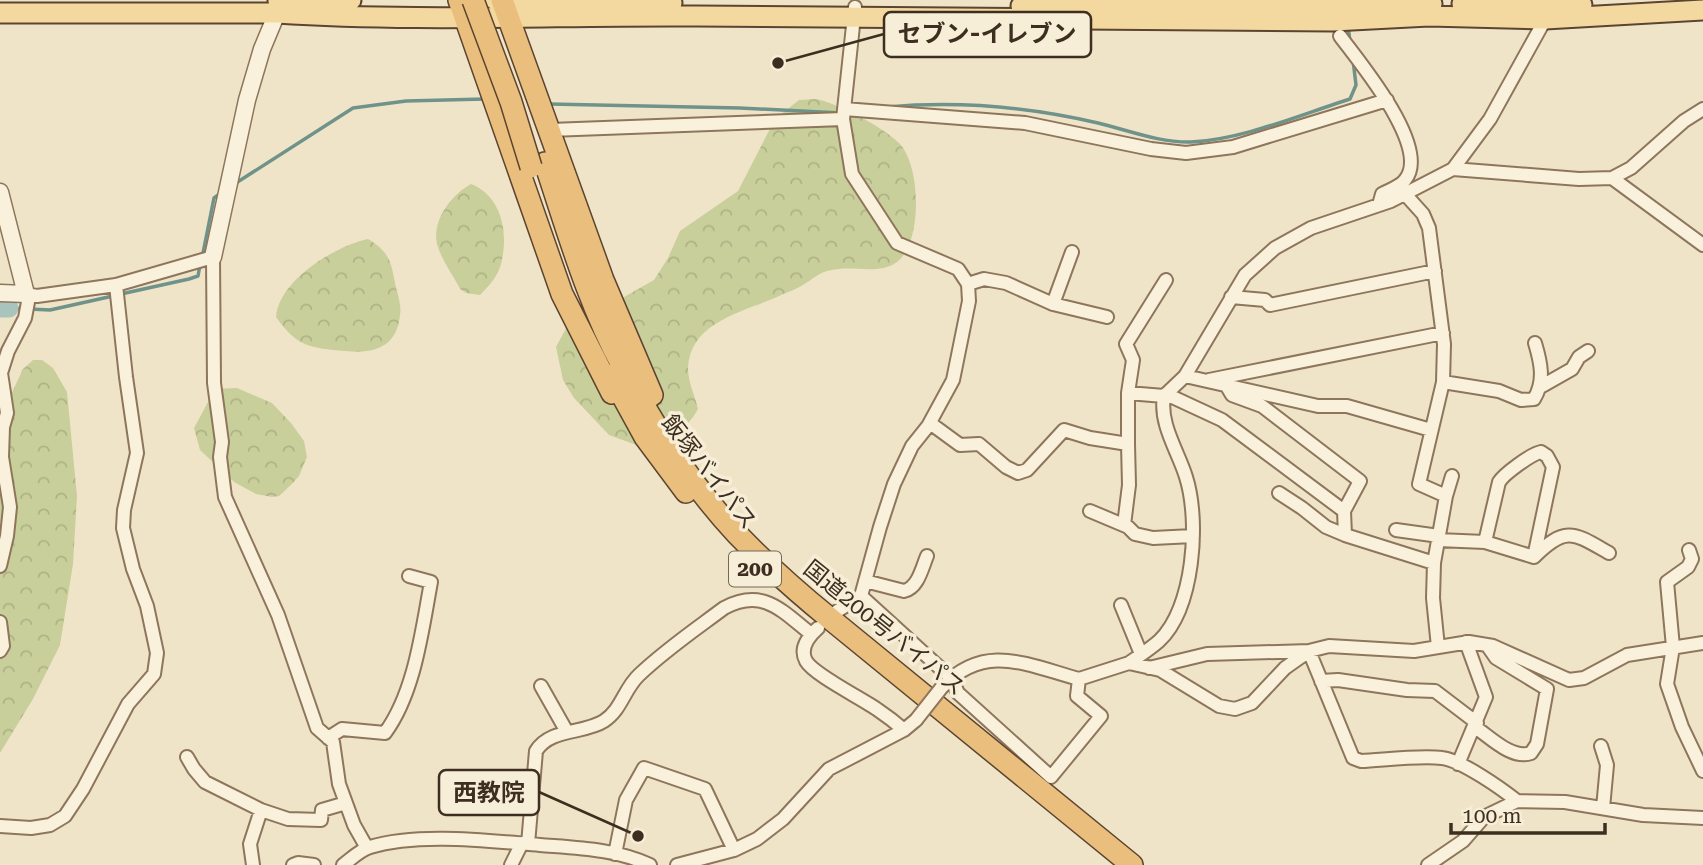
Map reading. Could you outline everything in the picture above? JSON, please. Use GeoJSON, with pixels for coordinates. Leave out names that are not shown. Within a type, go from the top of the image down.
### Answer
{"type":"FeatureCollection","features":[{"type":"Feature","properties":{"kind":"highway","name":"200"},"geometry":{"type":"LineString","coordinates":[[488,0],[538,165]]}},
{"type":"Feature","properties":{"kind":"highway","name":"200"},"geometry":{"type":"LineString","coordinates":[[466,6],[538,165]]}},
{"type":"Feature","properties":{"kind":"highway"},"geometry":{"type":"LineString","coordinates":[[466,6],[562,294],[613,396],[645,437]]}},
{"type":"Feature","properties":{"kind":"highway"},"geometry":{"type":"LineString","coordinates":[[504,6],[603,280],[673,449]]}},
{"type":"Feature","properties":{"kind":"highway","name":"飯塚バイパス"},"geometry":{"type":"LineString","coordinates":[[538,165],[580,305],[601,354],[645,437],[705,516],[757,572],[819,626],[1114,865]]}},
{"type":"Feature","properties":{"kind":"highway","name":"国道200号バイパス"},"geometry":{"type":"LineString","coordinates":[[538,165],[622,368],[694,481],[736,533],[786,582],[819,626],[1132,865]]}},
{"type":"Feature","properties":{"kind":"main road"},"geometry":{"type":"LineString","coordinates":[[0,13],[351,0]]}},
{"type":"Feature","properties":{"kind":"main road"},"geometry":{"type":"LineString","coordinates":[[495,0],[504,6]]}},
{"type":"Feature","properties":{"kind":"main road"},"geometry":{"type":"LineString","coordinates":[[0,3],[279,4],[321,15],[466,6],[1340,15],[1552,8],[1670,0]]}},
{"type":"Feature","properties":{"kind":"main road"},"geometry":{"type":"LineString","coordinates":[[854,12],[1091,3],[1340,15]]}},
{"type":"Feature","properties":{"kind":"main road"},"geometry":{"type":"LineString","coordinates":[[1552,8],[1703,10]]}},
{"type":"Feature","properties":{"kind":"street"},"geometry":{"type":"LineString","coordinates":[[279,4],[247,100],[214,257],[214,383],[222,442],[220,457],[225,498],[278,615],[317,728],[333,743],[339,784],[354,825],[367,848]]}},
{"type":"Feature","properties":{"kind":"street"},"geometry":{"type":"LineString","coordinates":[[677,865],[734,850],[757,839],[783,819],[829,769],[904,730],[916,720],[947,683],[978,662],[1006,659],[1079,679],[1129,663],[1159,640],[1168,630],[1186,591],[1192,562],[1193,536],[1187,480],[1163,417],[1165,395],[1185,376],[1245,275],[1275,248],[1311,228],[1379,205],[1453,169],[1490,119],[1552,8]]}},
{"type":"Feature","properties":{"kind":"street"},"geometry":{"type":"LineString","coordinates":[[854,12],[844,114],[852,174],[897,243],[958,270],[968,284],[969,301],[959,361],[953,380],[930,424],[912,446],[894,484],[861,596],[819,626],[804,646],[806,660],[816,670],[879,710],[904,730]]}},
{"type":"Feature","properties":{"kind":"street"},"geometry":{"type":"LineString","coordinates":[[1340,15],[1408,139],[1409,174],[1404,182],[1382,194],[1379,205]]}},
{"type":"Feature","properties":{"kind":"street"},"geometry":{"type":"LineString","coordinates":[[550,130],[844,114],[1025,123],[1151,149],[1186,153],[1233,147],[1387,100]]}},
{"type":"Feature","properties":{"kind":"street"},"geometry":{"type":"LineString","coordinates":[[1453,169],[1579,179],[1612,178],[1631,168],[1684,121],[1703,108]]}},
{"type":"Feature","properties":{"kind":"street"},"geometry":{"type":"LineString","coordinates":[[1612,178],[1703,245]]}},
{"type":"Feature","properties":{"kind":"street"},"geometry":{"type":"LineString","coordinates":[[0,192],[28,302],[25,318],[8,351],[2,373],[8,413],[3,427],[2,457],[9,507],[7,536],[0,566]]}},
{"type":"Feature","properties":{"kind":"street"},"geometry":{"type":"LineString","coordinates":[[1405,194],[1423,214],[1429,228],[1443,332],[1443,382],[1419,484],[1446,496]]}},
{"type":"Feature","properties":{"kind":"street"},"geometry":{"type":"LineString","coordinates":[[1053,304],[1072,252]]}},
{"type":"Feature","properties":{"kind":"street"},"geometry":{"type":"LineString","coordinates":[[0,293],[37,296],[117,285],[214,257]]}},
{"type":"Feature","properties":{"kind":"street"},"geometry":{"type":"LineString","coordinates":[[1231,297],[1265,300],[1269,305],[1435,271]]}},
{"type":"Feature","properties":{"kind":"street"},"geometry":{"type":"LineString","coordinates":[[968,284],[984,279],[1006,283],[1053,304],[1107,317]]}},
{"type":"Feature","properties":{"kind":"street"},"geometry":{"type":"LineString","coordinates":[[1124,525],[1129,485],[1128,393],[1133,359],[1126,344],[1166,280]]}},
{"type":"Feature","properties":{"kind":"street"},"geometry":{"type":"LineString","coordinates":[[0,826],[30,828],[50,825],[65,816],[128,704],[154,674],[158,653],[147,606],[122,528],[137,453],[117,285]]}},
{"type":"Feature","properties":{"kind":"street"},"geometry":{"type":"LineString","coordinates":[[1206,381],[1443,332]]}},
{"type":"Feature","properties":{"kind":"street"},"geometry":{"type":"LineString","coordinates":[[1535,343],[1540,358],[1542,386]]}},
{"type":"Feature","properties":{"kind":"street"},"geometry":{"type":"LineString","coordinates":[[1443,382],[1499,391],[1521,400],[1534,399],[1542,386],[1572,369],[1579,357],[1588,351]]}},
{"type":"Feature","properties":{"kind":"street"},"geometry":{"type":"LineString","coordinates":[[1185,376],[1318,406],[1347,406],[1432,430]]}},
{"type":"Feature","properties":{"kind":"street"},"geometry":{"type":"LineString","coordinates":[[1226,385],[1231,395],[1262,407],[1360,481],[1344,511],[1345,535]]}},
{"type":"Feature","properties":{"kind":"street"},"geometry":{"type":"LineString","coordinates":[[1128,393],[1165,395],[1222,420],[1344,511]]}},
{"type":"Feature","properties":{"kind":"street"},"geometry":{"type":"LineString","coordinates":[[930,424],[960,445],[979,444],[1006,467],[1018,473],[1027,470],[1064,430],[1090,438],[1128,444]]}},
{"type":"Feature","properties":{"kind":"street"},"geometry":{"type":"LineString","coordinates":[[1485,542],[1502,476],[1533,453],[1541,452],[1547,456],[1553,467],[1534,557]]}},
{"type":"Feature","properties":{"kind":"street"},"geometry":{"type":"LineString","coordinates":[[1438,647],[1433,597],[1434,563],[1452,476]]}},
{"type":"Feature","properties":{"kind":"street"},"geometry":{"type":"LineString","coordinates":[[1279,493],[1326,527],[1434,563]]}},
{"type":"Feature","properties":{"kind":"street"},"geometry":{"type":"LineString","coordinates":[[1090,511],[1124,525],[1135,534],[1153,538],[1193,536]]}},
{"type":"Feature","properties":{"kind":"street"},"geometry":{"type":"LineString","coordinates":[[1396,530],[1438,538],[1485,542],[1534,557]]}},
{"type":"Feature","properties":{"kind":"street"},"geometry":{"type":"LineString","coordinates":[[1534,557],[1548,543],[1568,534],[1577,534],[1609,552]]}},
{"type":"Feature","properties":{"kind":"street"},"geometry":{"type":"LineString","coordinates":[[1689,550],[1692,559],[1688,567],[1667,582],[1673,647],[1667,684],[1682,727],[1703,771]]}},
{"type":"Feature","properties":{"kind":"street"},"geometry":{"type":"LineString","coordinates":[[865,581],[904,591],[910,590],[927,556]]}},
{"type":"Feature","properties":{"kind":"street"},"geometry":{"type":"LineString","coordinates":[[328,738],[342,729],[384,733],[392,723],[416,663],[431,582],[409,576]]}},
{"type":"Feature","properties":{"kind":"street"},"geometry":{"type":"LineString","coordinates":[[861,596],[947,683],[1051,777],[1101,716],[1077,696],[1079,679]]}},
{"type":"Feature","properties":{"kind":"street"},"geometry":{"type":"LineString","coordinates":[[512,865],[525,844],[536,751],[545,741],[607,719],[623,701],[626,691],[637,676],[724,608],[737,601],[770,602],[819,626]]}},
{"type":"Feature","properties":{"kind":"street"},"geometry":{"type":"LineString","coordinates":[[1121,605],[1141,654]]}},
{"type":"Feature","properties":{"kind":"street"},"geometry":{"type":"LineString","coordinates":[[0,621],[4,646],[0,651]]}},
{"type":"Feature","properties":{"kind":"street"},"geometry":{"type":"LineString","coordinates":[[1149,668],[1207,654],[1309,651],[1329,646],[1414,651],[1466,642],[1487,645],[1569,680],[1584,678],[1627,655],[1703,643]]}},
{"type":"Feature","properties":{"kind":"street"},"geometry":{"type":"LineString","coordinates":[[1458,764],[1486,697],[1466,642]]}},
{"type":"Feature","properties":{"kind":"street"},"geometry":{"type":"LineString","coordinates":[[1321,681],[1338,680],[1407,690],[1435,691],[1514,753],[1524,756],[1531,753],[1537,744],[1547,689],[1496,658],[1487,645]]}},
{"type":"Feature","properties":{"kind":"street"},"geometry":{"type":"LineString","coordinates":[[1129,663],[1160,670],[1219,706],[1235,709],[1252,704],[1285,668],[1309,651]]}},
{"type":"Feature","properties":{"kind":"street"},"geometry":{"type":"LineString","coordinates":[[1309,651],[1353,758],[1361,761],[1443,758],[1504,790],[1517,801]]}},
{"type":"Feature","properties":{"kind":"street"},"geometry":{"type":"LineString","coordinates":[[541,686],[566,732]]}},
{"type":"Feature","properties":{"kind":"street"},"geometry":{"type":"LineString","coordinates":[[1601,746],[1607,765],[1603,808]]}},
{"type":"Feature","properties":{"kind":"street"},"geometry":{"type":"LineString","coordinates":[[187,757],[205,782],[261,810],[288,819],[321,820],[322,810],[346,803]]}},
{"type":"Feature","properties":{"kind":"street"},"geometry":{"type":"LineString","coordinates":[[615,854],[626,800],[644,768],[705,789],[734,850]]}},
{"type":"Feature","properties":{"kind":"street"},"geometry":{"type":"LineString","coordinates":[[1428,865],[1463,841],[1484,817],[1517,801],[1565,802],[1643,816],[1703,818]]}},
{"type":"Feature","properties":{"kind":"street"},"geometry":{"type":"LineString","coordinates":[[253,865],[250,844],[261,810]]}},
{"type":"Feature","properties":{"kind":"street"},"geometry":{"type":"LineString","coordinates":[[343,865],[367,848],[394,842],[448,839],[593,849],[636,858],[650,865]]}},
{"type":"Feature","properties":{"kind":"street"},"geometry":{"type":"LineString","coordinates":[[293,865],[314,865]]}},
{"type":"Feature","properties":{"kind":"green space"},"geometry":{"type":"Polygon","coordinates":[[[815,99],[847,110],[871,123],[899,143],[906,154],[912,168],[916,203],[915,221],[905,252],[897,262],[884,268],[824,272],[796,289],[720,321],[708,329],[691,352],[688,373],[698,409],[683,428],[650,450],[609,435],[574,398],[563,380],[556,347],[571,319],[579,310],[617,301],[654,280],[680,231],[738,191],[775,119],[799,100],[815,99]]]}},
{"type":"Feature","properties":{"kind":"green space"},"geometry":{"type":"Polygon","coordinates":[[[471,184],[490,197],[496,207],[501,217],[504,241],[500,268],[493,281],[480,295],[466,293],[460,289],[441,255],[436,235],[440,217],[450,201],[471,184]]]}},
{"type":"Feature","properties":{"kind":"green space"},"geometry":{"type":"Polygon","coordinates":[[[368,239],[388,257],[400,307],[398,326],[389,342],[374,350],[355,352],[313,347],[291,335],[276,317],[279,303],[287,290],[325,257],[368,239]]]}},
{"type":"Feature","properties":{"kind":"green space"},"geometry":{"type":"Polygon","coordinates":[[[33,360],[42,360],[53,368],[67,392],[77,496],[73,564],[60,645],[33,699],[0,753],[0,418],[23,369],[33,360]]]}},
{"type":"Feature","properties":{"kind":"green space"},"geometry":{"type":"Polygon","coordinates":[[[237,388],[272,403],[304,441],[307,457],[299,476],[279,496],[256,494],[234,482],[200,450],[194,428],[215,389],[237,388]]]}},
{"type":"Feature","properties":{"kind":"waterway"},"geometry":{"type":"LineString","coordinates":[[1348,25],[1350,42]]}},
{"type":"Feature","properties":{"kind":"waterway"},"geometry":{"type":"LineString","coordinates":[[887,107],[966,105],[1020,109],[1072,117],[1179,142],[1211,140],[1272,125],[1350,99],[1356,85],[1353,60]]}},
{"type":"Feature","properties":{"kind":"waterway"},"geometry":{"type":"LineString","coordinates":[[236,183],[353,108],[406,101],[485,99]]}},
{"type":"Feature","properties":{"kind":"waterway"},"geometry":{"type":"LineString","coordinates":[[549,104],[841,113]]}},
{"type":"Feature","properties":{"kind":"waterway"},"geometry":{"type":"LineString","coordinates":[[202,258],[214,198],[221,193]]}},
{"type":"Feature","properties":{"kind":"waterway"},"geometry":{"type":"LineString","coordinates":[[121,294],[198,276],[200,265]]}},
{"type":"Feature","properties":{"kind":"waterway"},"geometry":{"type":"LineString","coordinates":[[9,308],[50,310],[113,296]]}},
{"type":"Feature","properties":{"kind":"waterway"},"geometry":{"type":"LineString","coordinates":[[0,308],[9,308]]}},
{"type":"Feature","properties":{"kind":"place","name":"セブン-イレブン"},"geometry":{"type":"Point","coordinates":[778,63]}},
{"type":"Feature","properties":{"kind":"place","name":"西教院"},"geometry":{"type":"Point","coordinates":[638,836]}}]}
